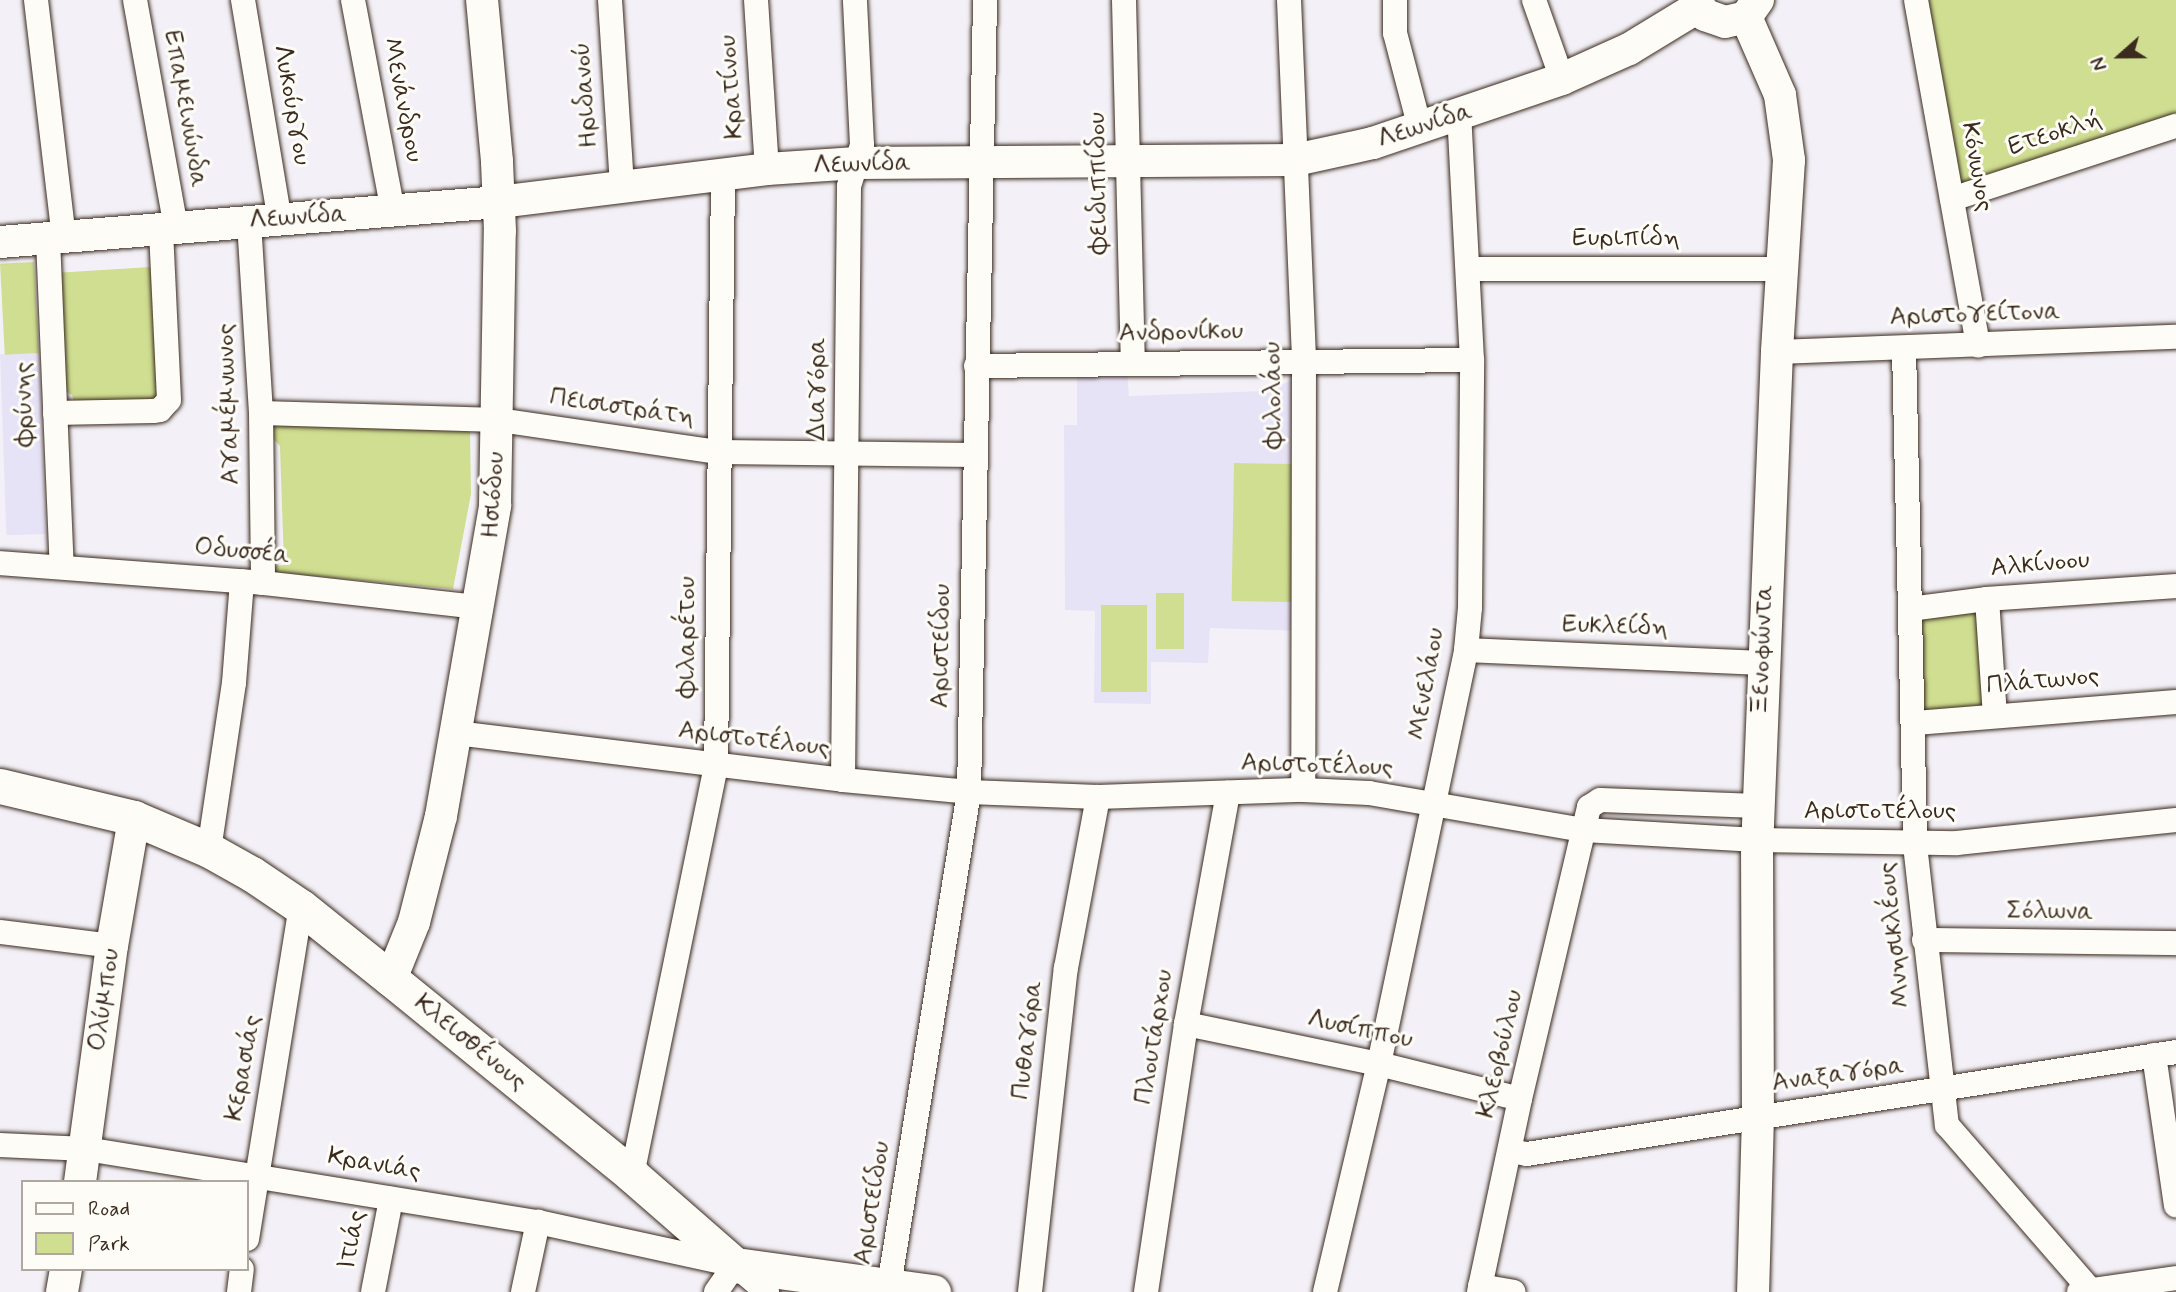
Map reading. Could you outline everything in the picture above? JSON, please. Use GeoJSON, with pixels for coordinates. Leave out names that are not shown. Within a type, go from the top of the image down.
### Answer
{"type":"FeatureCollection","features":[{"type":"Feature","properties":{"kind":"main road","name":"Κλεισθένους"},"geometry":{"type":"LineString","coordinates":[[0,786],[134,818],[209,850],[301,907],[632,1175],[725,1278]]}},
{"type":"Feature","properties":{"kind":"main road"},"geometry":{"type":"LineString","coordinates":[[725,1278],[890,1286],[933,1292]]}},
{"type":"Feature","properties":{"kind":"street","name":"Φρύνης"},"geometry":{"type":"LineString","coordinates":[[36,0],[56,239],[55,413],[62,567]]}},
{"type":"Feature","properties":{"kind":"street","name":"Επαμεινώνδα"},"geometry":{"type":"LineString","coordinates":[[55,413],[153,411],[160,410],[169,400],[168,229],[135,0]]}},
{"type":"Feature","properties":{"kind":"street","name":"Λυκούργου"},"geometry":{"type":"LineString","coordinates":[[243,0],[280,220]]}},
{"type":"Feature","properties":{"kind":"street","name":"Μενάνδρου"},"geometry":{"type":"LineString","coordinates":[[354,0],[393,211]]}},
{"type":"Feature","properties":{"kind":"street","name":"Ησιόδου"},"geometry":{"type":"LineString","coordinates":[[391,979],[406,948],[422,896],[456,733],[495,506],[499,420],[499,202],[482,0]]}},
{"type":"Feature","properties":{"kind":"street","name":"Ηριδανού"},"geometry":{"type":"LineString","coordinates":[[610,0],[622,186]]}},
{"type":"Feature","properties":{"kind":"street","name":"Κρατίνου"},"geometry":{"type":"LineString","coordinates":[[757,0],[768,169]]}},
{"type":"Feature","properties":{"kind":"street","name":"Διαγόρα"},"geometry":{"type":"LineString","coordinates":[[843,780],[849,186],[862,145],[855,0]]}},
{"type":"Feature","properties":{"kind":"street","name":"Αριστείδου"},"geometry":{"type":"LineString","coordinates":[[890,1286],[969,792],[976,366],[984,162],[985,0]]}},
{"type":"Feature","properties":{"kind":"street","name":"Φειδιππίδου"},"geometry":{"type":"LineString","coordinates":[[1124,0],[1133,364]]}},
{"type":"Feature","properties":{"kind":"street","name":"Φιλολάου"},"geometry":{"type":"LineString","coordinates":[[1289,0],[1304,360],[1303,790]]}},
{"type":"Feature","properties":{"kind":"street"},"geometry":{"type":"LineString","coordinates":[[1395,0],[1395,33],[1420,128]]}},
{"type":"Feature","properties":{"kind":"street"},"geometry":{"type":"LineString","coordinates":[[1534,0],[1562,79]]}},
{"type":"Feature","properties":{"kind":"street","name":"Κόνωνος"},"geometry":{"type":"LineString","coordinates":[[1916,0],[1978,345]]}},
{"type":"Feature","properties":{"kind":"street","name":"Λεωνίδα"},"geometry":{"type":"LineString","coordinates":[[0,242],[499,202],[768,169],[857,163],[1295,160],[1335,153],[1420,128],[1562,79],[1629,49],[1696,3]]}},
{"type":"Feature","properties":{"kind":"street"},"geometry":{"type":"LineString","coordinates":[[1696,3],[1714,20],[1735,21],[1752,8]]}},
{"type":"Feature","properties":{"kind":"street","name":"Ξενοφώντα"},"geometry":{"type":"LineString","coordinates":[[1752,8],[1780,95],[1789,160],[1777,352],[1756,840],[1758,1116],[1753,1292]]}},
{"type":"Feature","properties":{"kind":"street","name":"Μενελάου"},"geometry":{"type":"LineString","coordinates":[[1325,1292],[1379,1063],[1466,650],[1470,608],[1472,360],[1459,115]]}},
{"type":"Feature","properties":{"kind":"street","name":"Ετεοκλή"},"geometry":{"type":"LineString","coordinates":[[1951,199],[2176,126]]}},
{"type":"Feature","properties":{"kind":"street","name":"Φιλαρέτου"},"geometry":{"type":"LineString","coordinates":[[632,1175],[716,765],[723,175]]}},
{"type":"Feature","properties":{"kind":"street","name":"Αγαμέμνωνος"},"geometry":{"type":"LineString","coordinates":[[209,850],[252,582],[261,413],[249,222]]}},
{"type":"Feature","properties":{"kind":"street","name":"Ευριπίδη"},"geometry":{"type":"LineString","coordinates":[[1469,269],[1783,269]]}},
{"type":"Feature","properties":{"kind":"street","name":"Αριστογείτονα"},"geometry":{"type":"LineString","coordinates":[[1777,352],[2176,337]]}},
{"type":"Feature","properties":{"kind":"street","name":"Μνησικλέους"},"geometry":{"type":"LineString","coordinates":[[1904,348],[1915,723],[1915,845],[1947,1125],[2092,1292]]}},
{"type":"Feature","properties":{"kind":"street","name":"Ανδρονίκου"},"geometry":{"type":"LineString","coordinates":[[976,366],[1472,360]]}},
{"type":"Feature","properties":{"kind":"street","name":"Πεισιστράτη"},"geometry":{"type":"LineString","coordinates":[[261,413],[499,420],[719,452],[974,455]]}},
{"type":"Feature","properties":{"kind":"street","name":"Οδυσσέα"},"geometry":{"type":"LineString","coordinates":[[0,563],[252,582],[478,607]]}},
{"type":"Feature","properties":{"kind":"street","name":"Αλκίνοου"},"geometry":{"type":"LineString","coordinates":[[1910,609],[1987,599],[2176,586]]}},
{"type":"Feature","properties":{"kind":"street"},"geometry":{"type":"LineString","coordinates":[[1987,599],[1995,716]]}},
{"type":"Feature","properties":{"kind":"street","name":"Ευκλείδη"},"geometry":{"type":"LineString","coordinates":[[1466,650],[1762,663]]}},
{"type":"Feature","properties":{"kind":"street","name":"Πλάτωνος"},"geometry":{"type":"LineString","coordinates":[[1915,723],[2176,702]]}},
{"type":"Feature","properties":{"kind":"street","name":"Αριστοτέλους"},"geometry":{"type":"LineString","coordinates":[[456,733],[843,780],[969,792],[1098,797],[1303,790],[1369,793],[1584,830],[1756,840],[1915,845],[2176,820]]}},
{"type":"Feature","properties":{"kind":"street","name":"Πλουτάρχου"},"geometry":{"type":"LineString","coordinates":[[1146,1292],[1186,1024],[1228,793]]}},
{"type":"Feature","properties":{"kind":"street","name":"Πυθαγόρα"},"geometry":{"type":"LineString","coordinates":[[1030,1292],[1066,968],[1098,797]]}},
{"type":"Feature","properties":{"kind":"street","name":"Κλεοβούλου"},"geometry":{"type":"LineString","coordinates":[[1480,1289],[1520,1099],[1589,807],[1600,800],[1758,806]]}},
{"type":"Feature","properties":{"kind":"street","name":"Ολύμπου"},"geometry":{"type":"LineString","coordinates":[[80,1180],[112,946],[134,818]]}},
{"type":"Feature","properties":{"kind":"street","name":"Κερασιάς"},"geometry":{"type":"LineString","coordinates":[[248,1232],[301,907]]}},
{"type":"Feature","properties":{"kind":"street"},"geometry":{"type":"LineString","coordinates":[[0,932],[112,946]]}},
{"type":"Feature","properties":{"kind":"street","name":"Σόλωνα"},"geometry":{"type":"LineString","coordinates":[[1924,940],[2176,943]]}},
{"type":"Feature","properties":{"kind":"street","name":"Λυσίππου"},"geometry":{"type":"LineString","coordinates":[[1186,1024],[1379,1063],[1520,1099]]}},
{"type":"Feature","properties":{"kind":"street"},"geometry":{"type":"LineString","coordinates":[[2165,1054],[2176,1205]]}},
{"type":"Feature","properties":{"kind":"street","name":"Αναξαγόρα"},"geometry":{"type":"LineString","coordinates":[[1510,1151],[1527,1154],[2165,1054]]}},
{"type":"Feature","properties":{"kind":"street","name":"Κρανιάς"},"geometry":{"type":"LineString","coordinates":[[0,1145],[86,1149],[538,1222],[725,1278]]}},
{"type":"Feature","properties":{"kind":"street","name":"Ιτιάς"},"geometry":{"type":"LineString","coordinates":[[373,1292],[391,1199]]}},
{"type":"Feature","properties":{"kind":"street"},"geometry":{"type":"LineString","coordinates":[[523,1292],[538,1222]]}},
{"type":"Feature","properties":{"kind":"street"},"geometry":{"type":"LineString","coordinates":[[62,1292],[65,1271]]}},
{"type":"Feature","properties":{"kind":"street"},"geometry":{"type":"LineString","coordinates":[[239,1292],[242,1271]]}},
{"type":"Feature","properties":{"kind":"street"},"geometry":{"type":"LineString","coordinates":[[725,1278],[767,1292]]}},
{"type":"Feature","properties":{"kind":"street"},"geometry":{"type":"LineString","coordinates":[[2079,1292],[2176,1278]]}},
{"type":"Feature","properties":{"kind":"street"},"geometry":{"type":"LineString","coordinates":[[1480,1289],[1513,1292]]}},
{"type":"Feature","properties":{"kind":"shaded area"},"geometry":{"type":"Polygon","coordinates":[[[39,353],[45,534],[6,535],[0,354],[39,353]]]}},
{"type":"Feature","properties":{"kind":"shaded area"},"geometry":{"type":"Polygon","coordinates":[[[1127,370],[1129,396],[1264,391],[1298,378],[1299,631],[1210,628],[1208,663],[1151,662],[1151,704],[1094,703],[1095,611],[1065,610],[1064,425],[1077,425],[1077,373],[1127,370]]]}},
{"type":"Feature","properties":{"kind":"green space"},"geometry":{"type":"Polygon","coordinates":[[[1919,0],[2176,0],[2176,121],[1956,193],[1919,0]]]}},
{"type":"Feature","properties":{"kind":"green space"},"geometry":{"type":"Polygon","coordinates":[[[34,262],[39,353],[5,355],[0,264],[34,262]]]}},
{"type":"Feature","properties":{"kind":"green space"},"geometry":{"type":"Polygon","coordinates":[[[151,267],[158,402],[75,405],[72,395],[63,390],[54,273],[151,267]]]}},
{"type":"Feature","properties":{"kind":"green space"},"geometry":{"type":"Polygon","coordinates":[[[265,423],[470,429],[471,494],[453,589],[271,572],[270,561],[276,566],[284,565],[280,446],[264,429],[265,423]]]}},
{"type":"Feature","properties":{"kind":"green space"},"geometry":{"type":"Polygon","coordinates":[[[1234,463],[1297,464],[1295,602],[1232,601],[1234,463]]]}},
{"type":"Feature","properties":{"kind":"green space"},"geometry":{"type":"Polygon","coordinates":[[[1156,593],[1184,593],[1184,649],[1156,649],[1156,593]]]}},
{"type":"Feature","properties":{"kind":"green space"},"geometry":{"type":"Polygon","coordinates":[[[1101,605],[1147,605],[1147,692],[1101,692],[1101,605]]]}},
{"type":"Feature","properties":{"kind":"green space"},"geometry":{"type":"Polygon","coordinates":[[[1981,611],[1984,708],[1924,710],[1921,613],[1981,611]]]}}]}
